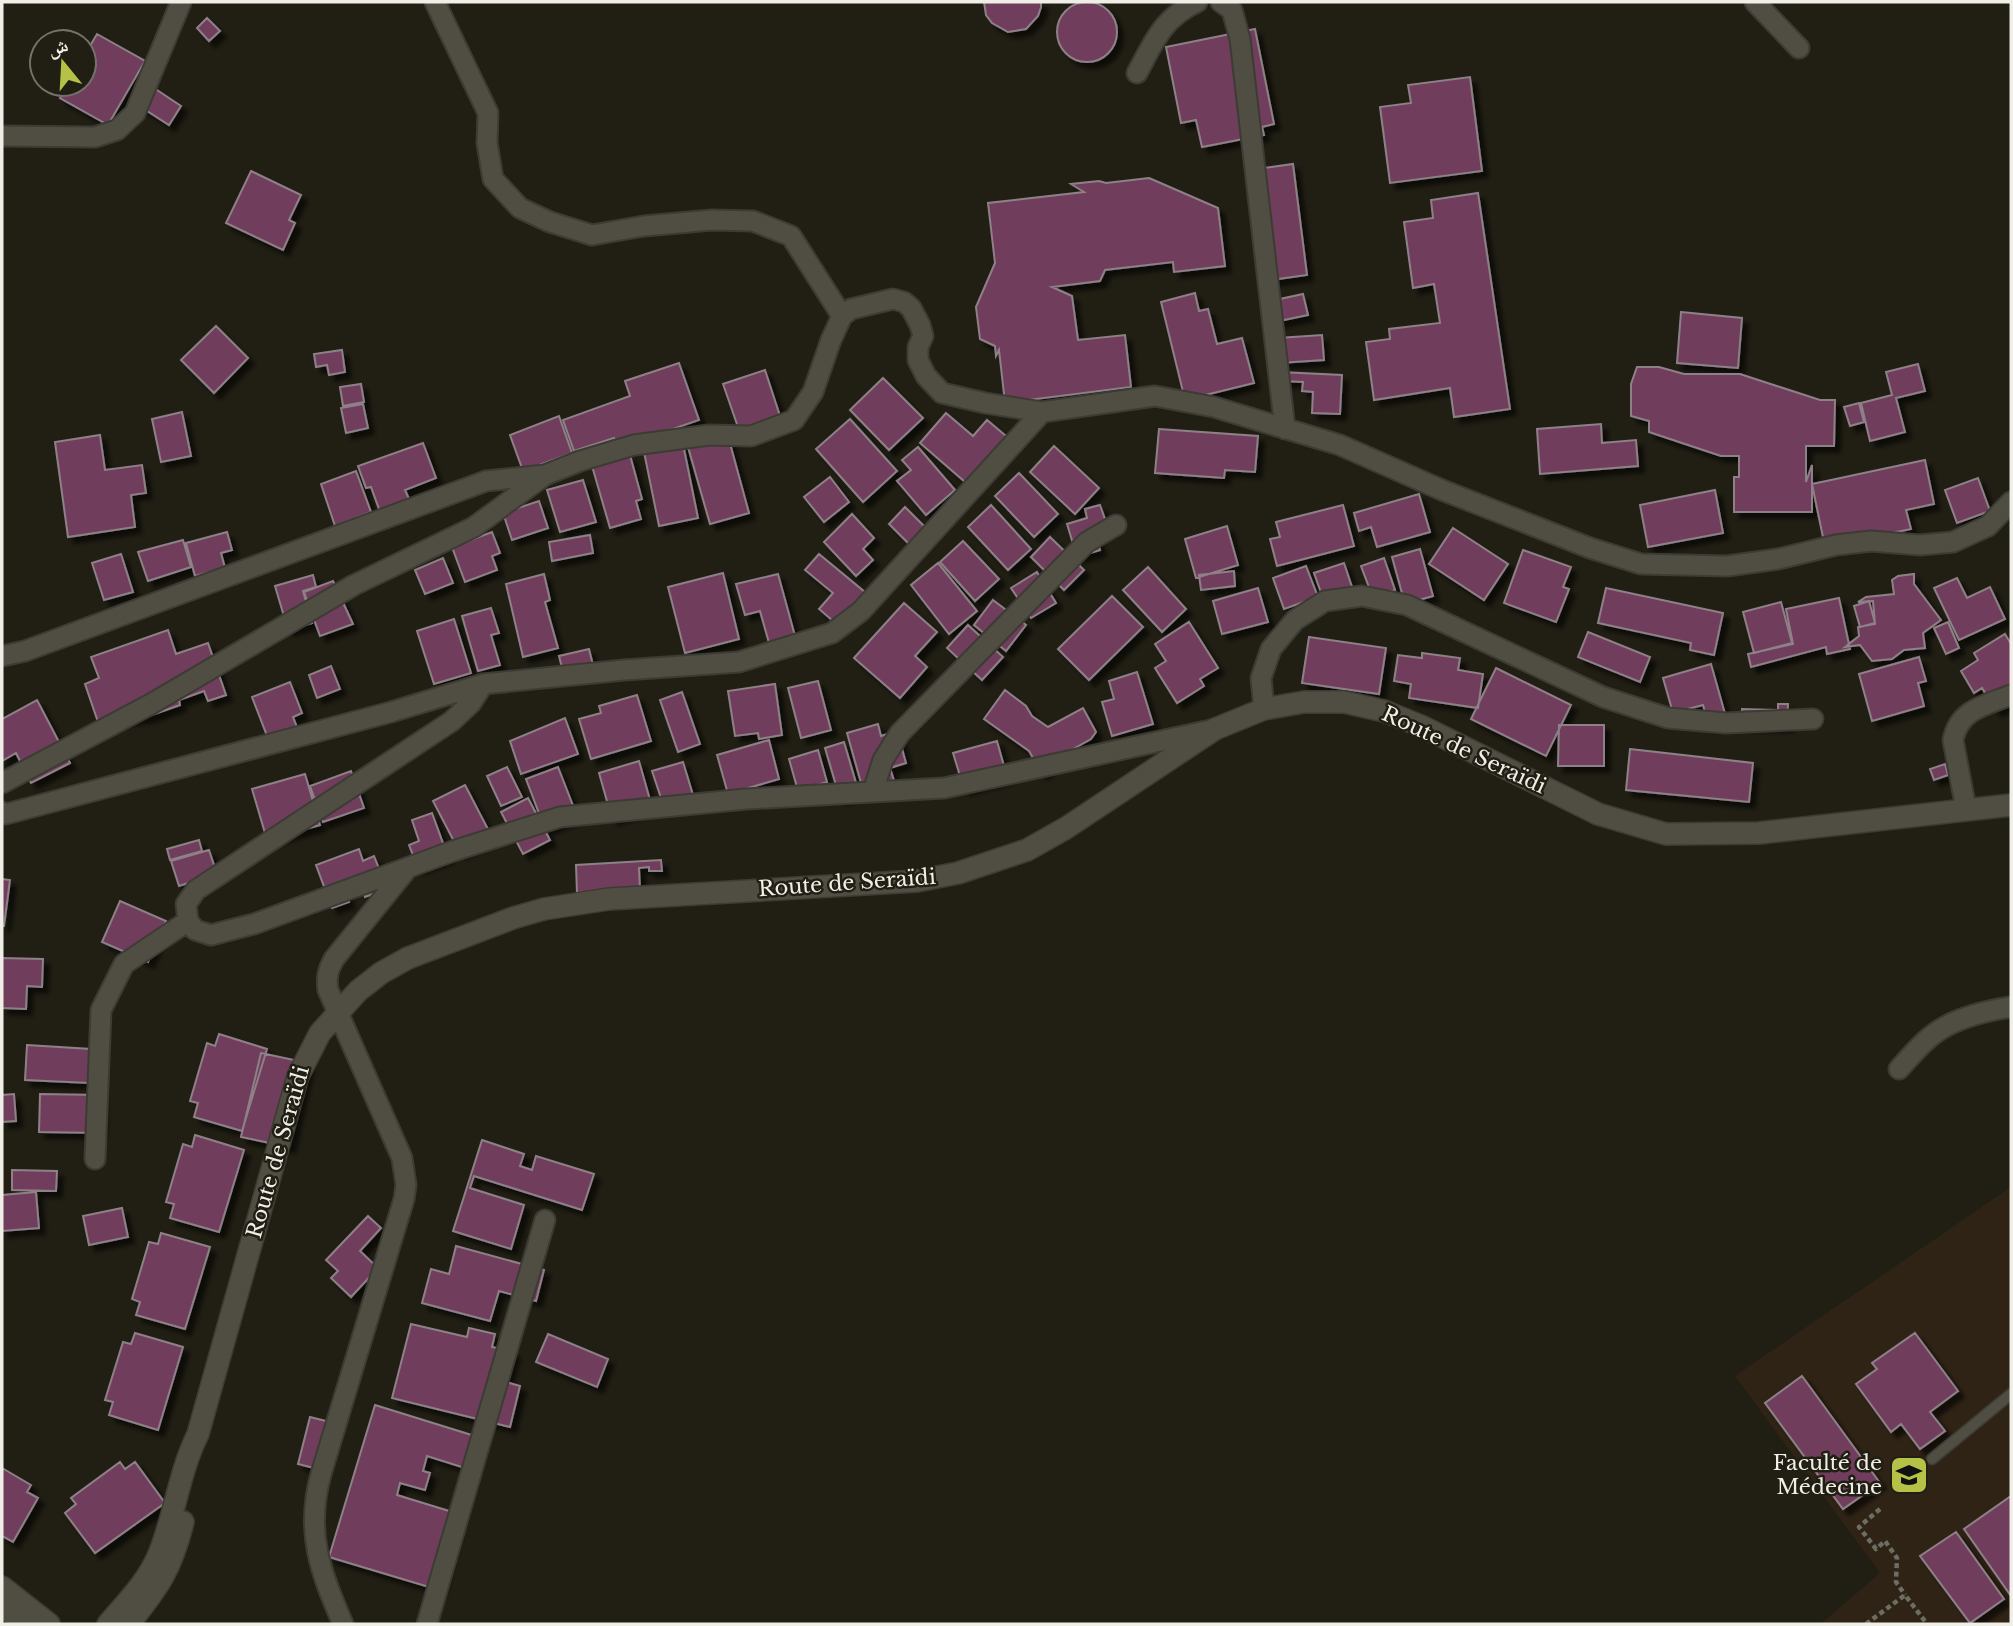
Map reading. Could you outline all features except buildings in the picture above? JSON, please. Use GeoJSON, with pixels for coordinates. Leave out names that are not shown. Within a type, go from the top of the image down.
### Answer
{"type":"FeatureCollection","features":[{"type":"Feature","properties":{"kind":"street"},"geometry":{"type":"LineString","coordinates":[[2,136],[95,137],[117,130],[135,113],[181,2]]}},
{"type":"Feature","properties":{"kind":"street"},"geometry":{"type":"LineString","coordinates":[[435,2],[488,113],[487,143],[493,179],[520,208],[550,222],[592,235],[712,219],[753,221],[791,236],[842,316]]}},
{"type":"Feature","properties":{"kind":"street"},"geometry":{"type":"LineString","coordinates":[[1137,73],[1159,32],[1177,12],[1197,2]]}},
{"type":"Feature","properties":{"kind":"street"},"geometry":{"type":"LineString","coordinates":[[1221,2],[1232,10],[1240,39],[1285,429]]}},
{"type":"Feature","properties":{"kind":"street"},"geometry":{"type":"LineString","coordinates":[[1755,2],[1799,48]]}},
{"type":"Feature","properties":{"kind":"street"},"geometry":{"type":"LineString","coordinates":[[2,783],[151,704],[354,585],[474,527],[545,475],[634,445],[709,435],[751,436],[794,421],[813,393],[842,316],[851,309],[894,299],[911,308],[922,331],[917,354],[920,366],[931,383],[942,393],[1042,412],[1155,396],[1214,407],[1340,445],[1442,491],[1590,548],[1641,564],[1727,566],[1871,541],[1920,545],[1952,542],[1988,526],[2011,502]]}},
{"type":"Feature","properties":{"kind":"street"},"geometry":{"type":"LineString","coordinates":[[2,813],[294,738],[483,684],[739,662],[832,633],[861,611],[1042,412]]}},
{"type":"Feature","properties":{"kind":"street"},"geometry":{"type":"LineString","coordinates":[[2,656],[25,651],[486,481],[545,475]]}},
{"type":"Feature","properties":{"kind":"street"},"geometry":{"type":"LineString","coordinates":[[873,791],[883,760],[900,733],[1087,542],[1116,525]]}},
{"type":"Feature","properties":{"kind":"street"},"geometry":{"type":"LineString","coordinates":[[1264,709],[1261,678],[1271,649],[1295,620],[1325,601],[1362,596],[1408,605],[1603,697],[1668,718],[1726,723],[1813,719]]}},
{"type":"Feature","properties":{"kind":"street"},"geometry":{"type":"LineString","coordinates":[[483,684],[471,703],[452,720],[196,890],[186,904],[188,921],[195,930],[211,935],[254,924],[453,851],[560,817],[746,799],[944,788],[1215,729]]}},
{"type":"Feature","properties":{"kind":"street"},"geometry":{"type":"LineString","coordinates":[[1966,809],[1953,740],[1954,731],[1969,712],[2011,695]]}},
{"type":"Feature","properties":{"kind":"street","name":"Route de Seraïdi"},"geometry":{"type":"LineString","coordinates":[[198,1434],[298,1076],[320,1033],[358,991],[381,973],[408,958],[513,918],[544,909],[609,899],[917,881],[958,873],[1027,850],[1066,828],[1215,729],[1264,709],[1304,702],[1344,702],[1384,710],[1598,814],[1666,834],[1759,833],[2011,805]]}},
{"type":"Feature","properties":{"kind":"street"},"geometry":{"type":"LineString","coordinates":[[343,1624],[318,1562],[314,1544],[314,1508],[321,1474],[406,1185],[402,1158],[328,990],[328,969],[406,870]]}},
{"type":"Feature","properties":{"kind":"street"},"geometry":{"type":"LineString","coordinates":[[95,1159],[101,1010],[124,964],[188,921]]}},
{"type":"Feature","properties":{"kind":"street"},"geometry":{"type":"LineString","coordinates":[[1899,1069],[1931,1036],[1959,1020],[1990,1010],[2011,1007]]}},
{"type":"Feature","properties":{"kind":"street"},"geometry":{"type":"LineString","coordinates":[[427,1624],[545,1220]]}},
{"type":"Feature","properties":{"kind":"street"},"geometry":{"type":"LineString","coordinates":[[108,1624],[154,1565],[187,1458],[198,1434]]}},
{"type":"Feature","properties":{"kind":"street"},"geometry":{"type":"LineString","coordinates":[[129,1624],[157,1588],[175,1554],[198,1463],[198,1434]]}},
{"type":"Feature","properties":{"kind":"street"},"geometry":{"type":"LineString","coordinates":[[2,1587],[49,1624]]}},
{"type":"Feature","properties":{"kind":"street"},"geometry":{"type":"LineString","coordinates":[[2,1606],[26,1624]]}},
{"type":"Feature","properties":{"kind":"lane"},"geometry":{"type":"LineString","coordinates":[[1932,1459],[2011,1394]]}},
{"type":"Feature","properties":{"kind":"path"},"geometry":{"type":"LineString","coordinates":[[1880,1509],[1859,1527],[1876,1549],[1885,1541],[1897,1558],[1896,1582],[1927,1624]]}},
{"type":"Feature","properties":{"kind":"path"},"geometry":{"type":"LineString","coordinates":[[1866,1624],[1905,1595]]}},
{"type":"Feature","properties":{"kind":"shaded area","name":"Faculté de Médecine"},"geometry":{"type":"Polygon","coordinates":[[[2011,1187],[2011,1624],[1821,1624],[1880,1573],[1735,1376],[2011,1187]]]}},
{"type":"Feature","properties":{"kind":"place","name":"Faculté de Médecine"},"geometry":{"type":"Point","coordinates":[1909,1475]}}]}
